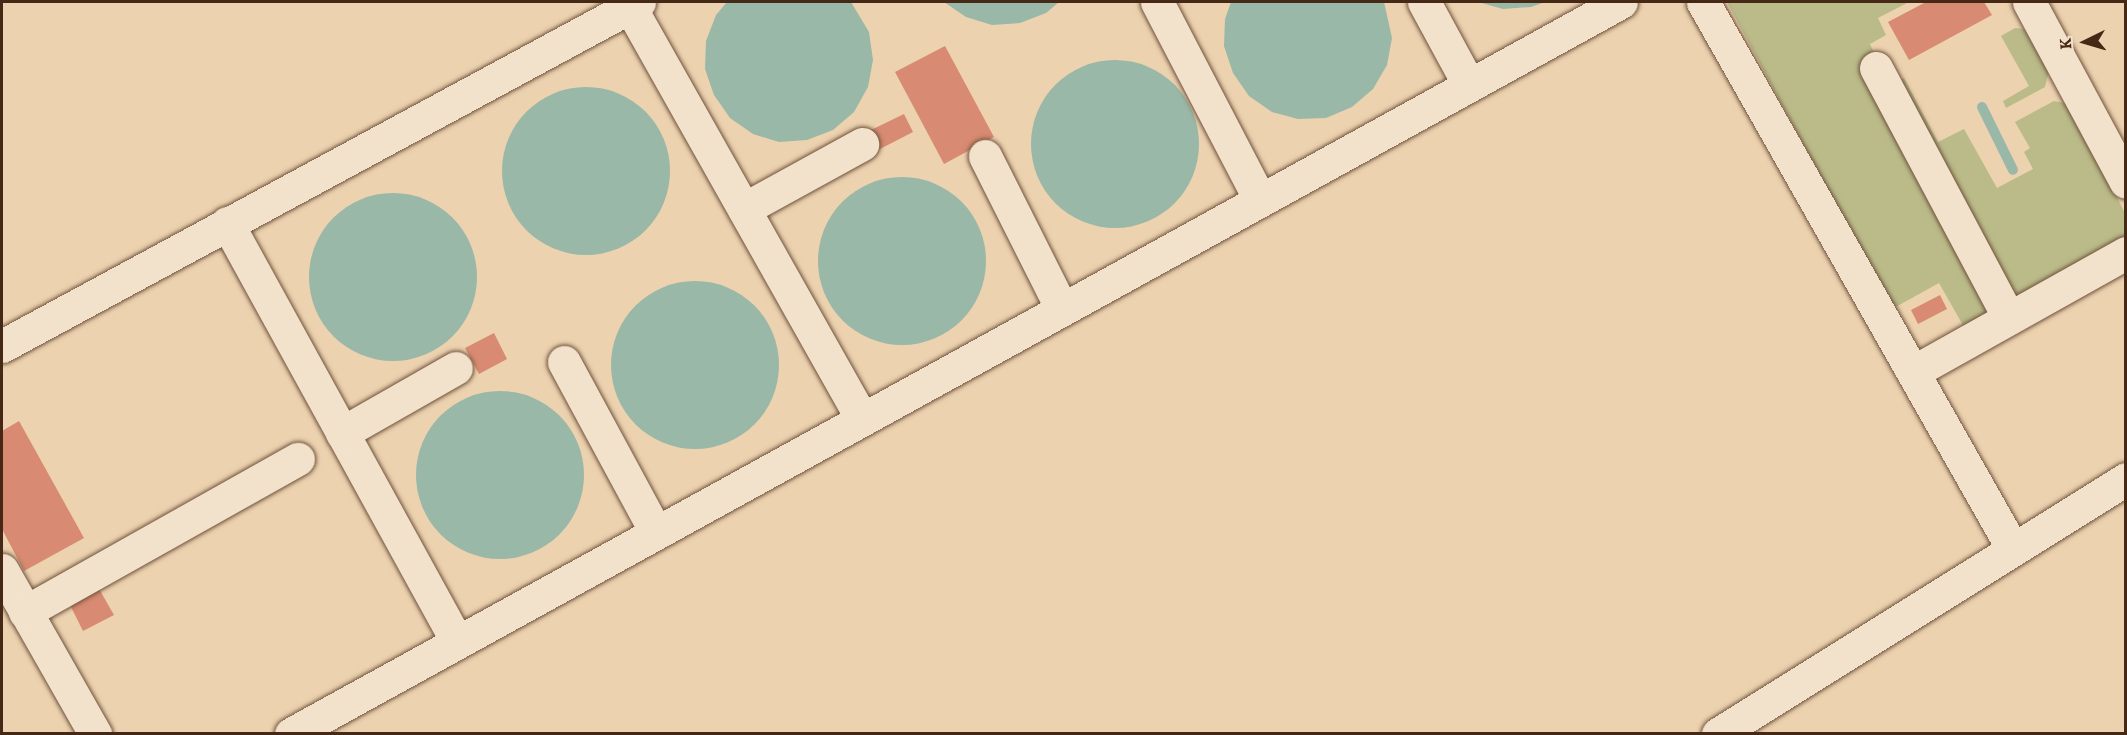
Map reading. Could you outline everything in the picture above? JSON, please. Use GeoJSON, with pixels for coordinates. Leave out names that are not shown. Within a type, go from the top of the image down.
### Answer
{"type":"FeatureCollection","features":[{"type":"Feature","properties":{"kind":"street"},"geometry":{"type":"LineString","coordinates":[[1157,2],[1260,200]]}},
{"type":"Feature","properties":{"kind":"street"},"geometry":{"type":"LineString","coordinates":[[1424,2],[1469,85]]}},
{"type":"Feature","properties":{"kind":"street"},"geometry":{"type":"LineString","coordinates":[[291,734],[1621,2]]}},
{"type":"Feature","properties":{"kind":"street"},"geometry":{"type":"LineString","coordinates":[[1703,2],[2013,549]]}},
{"type":"Feature","properties":{"kind":"street"},"geometry":{"type":"LineString","coordinates":[[2029,2],[2126,182]]}},
{"type":"Feature","properties":{"kind":"street"},"geometry":{"type":"LineString","coordinates":[[2,346],[634,4],[744,209],[862,419]]}},
{"type":"Feature","properties":{"kind":"street"},"geometry":{"type":"LineString","coordinates":[[1876,68],[2009,318]]}},
{"type":"Feature","properties":{"kind":"street"},"geometry":{"type":"LineString","coordinates":[[744,209],[862,144]]}},
{"type":"Feature","properties":{"kind":"street"},"geometry":{"type":"LineString","coordinates":[[986,156],[1062,309]]}},
{"type":"Feature","properties":{"kind":"street"},"geometry":{"type":"LineString","coordinates":[[227,223],[457,642]]}},
{"type":"Feature","properties":{"kind":"street"},"geometry":{"type":"LineString","coordinates":[[1913,372],[2126,253]]}},
{"type":"Feature","properties":{"kind":"street"},"geometry":{"type":"LineString","coordinates":[[564,362],[656,532]]}},
{"type":"Feature","properties":{"kind":"street"},"geometry":{"type":"LineString","coordinates":[[342,434],[456,368]]}},
{"type":"Feature","properties":{"kind":"street"},"geometry":{"type":"LineString","coordinates":[[25,612],[298,459]]}},
{"type":"Feature","properties":{"kind":"street"},"geometry":{"type":"LineString","coordinates":[[1718,734],[2126,479]]}},
{"type":"Feature","properties":{"kind":"street"},"geometry":{"type":"LineString","coordinates":[[2,570],[94,734]]}},
{"type":"Feature","properties":{"kind":"green space"},"geometry":{"type":"Polygon","coordinates":[[[1727,2],[1909,2],[1878,18],[1886,35],[1870,44],[1876,57],[1859,66],[1991,312],[1964,327],[1939,283],[1892,309],[1727,2]]]}},
{"type":"Feature","properties":{"kind":"green space"},"geometry":{"type":"Polygon","coordinates":[[[2015,28],[2024,29],[2049,71],[2045,87],[2006,108],[2003,101],[2029,86],[2001,36],[2015,28]]]}},
{"type":"Feature","properties":{"kind":"green space"},"geometry":{"type":"Polygon","coordinates":[[[1904,78],[1938,142],[1964,129],[1997,188],[2033,169],[2024,152],[2030,148],[2015,122],[2054,101],[2069,104],[2125,213],[2125,237],[2017,298],[1900,80],[1904,78]]]}},
{"type":"Feature","properties":{"kind":"shaded area"},"geometry":{"type":"Polygon","coordinates":[[[727,2],[851,2],[869,32],[873,60],[868,87],[854,112],[833,130],[807,140],[779,142],[753,134],[730,118],[714,95],[705,69],[706,41],[716,15],[727,2]]]}},
{"type":"Feature","properties":{"kind":"shaded area"},"geometry":{"type":"Polygon","coordinates":[[[944,2],[1059,2],[1046,13],[1020,23],[992,25],[966,17],[944,2]]]}},
{"type":"Feature","properties":{"kind":"shaded area"},"geometry":{"type":"Polygon","coordinates":[[[1231,2],[1384,2],[1392,38],[1387,65],[1373,89],[1352,107],[1326,118],[1298,119],[1272,112],[1249,96],[1233,73],[1224,46],[1225,19],[1231,2]]]}},
{"type":"Feature","properties":{"kind":"shaded area"},"geometry":{"type":"Polygon","coordinates":[[[1478,2],[1545,2],[1531,7],[1503,9],[1478,2]]]}},
{"type":"Feature","properties":{"kind":"shaded area"},"geometry":{"type":"Polygon","coordinates":[[[1115,60],[1147,67],[1162,74],[1174,85],[1185,97],[1192,112],[1199,144],[1192,176],[1185,191],[1174,203],[1162,214],[1147,221],[1115,228],[1083,221],[1068,214],[1056,203],[1045,191],[1038,176],[1031,144],[1038,112],[1045,97],[1056,85],[1068,74],[1083,67],[1115,60]]]}},
{"type":"Feature","properties":{"kind":"shaded area"},"geometry":{"type":"Polygon","coordinates":[[[586,87],[618,93],[633,101],[645,112],[656,124],[664,139],[670,171],[664,203],[656,218],[645,230],[633,241],[618,249],[586,255],[554,249],[539,241],[527,230],[516,218],[508,203],[502,171],[508,139],[516,124],[527,112],[539,101],[554,93],[586,87]]]}},
{"type":"Feature","properties":{"kind":"shaded area"},"geometry":{"type":"Polygon","coordinates":[[[902,177],[934,184],[949,191],[961,202],[972,214],[979,229],[986,261],[979,293],[972,308],[961,320],[949,331],[934,338],[902,345],[870,338],[855,331],[843,320],[832,308],[825,293],[818,261],[825,229],[832,214],[843,202],[855,191],[870,184],[902,177]]]}},
{"type":"Feature","properties":{"kind":"shaded area"},"geometry":{"type":"Polygon","coordinates":[[[393,193],[425,200],[440,207],[452,218],[463,230],[470,245],[477,277],[470,309],[463,324],[452,336],[440,347],[425,354],[393,361],[361,354],[346,347],[334,336],[323,324],[316,309],[309,277],[316,245],[323,230],[334,218],[346,207],[361,200],[393,193]]]}},
{"type":"Feature","properties":{"kind":"shaded area"},"geometry":{"type":"Polygon","coordinates":[[[695,281],[727,288],[742,295],[754,306],[765,318],[772,333],[779,365],[772,397],[765,412],[754,424],[742,435],[727,442],[695,449],[663,442],[648,435],[636,424],[625,412],[618,397],[611,365],[618,333],[625,318],[636,306],[648,295],[663,288],[695,281]]]}},
{"type":"Feature","properties":{"kind":"shaded area"},"geometry":{"type":"Polygon","coordinates":[[[500,391],[532,398],[547,405],[559,416],[570,428],[577,443],[584,475],[577,507],[570,522],[559,534],[547,545],[532,552],[500,559],[468,552],[453,545],[441,534],[430,522],[423,507],[416,475],[423,443],[430,428],[441,416],[453,405],[468,398],[500,391]]]}},
{"type":"Feature","properties":{"kind":"building"},"geometry":{"type":"Polygon","coordinates":[[[1926,2],[1984,2],[1992,15],[1909,60],[1888,22],[1926,2]]]}},
{"type":"Feature","properties":{"kind":"building"},"geometry":{"type":"Polygon","coordinates":[[[945,46],[994,137],[944,164],[895,72],[945,46]]]}},
{"type":"Feature","properties":{"kind":"building"},"geometry":{"type":"Polygon","coordinates":[[[904,114],[913,132],[880,149],[871,130],[904,114]]]}},
{"type":"Feature","properties":{"kind":"building"},"geometry":{"type":"Polygon","coordinates":[[[1940,295],[1947,309],[1918,324],[1911,310],[1940,295]]]}},
{"type":"Feature","properties":{"kind":"building"},"geometry":{"type":"Polygon","coordinates":[[[494,333],[507,359],[479,374],[465,348],[494,333]]]}},
{"type":"Feature","properties":{"kind":"building"},"geometry":{"type":"Polygon","coordinates":[[[19,421],[84,538],[24,571],[2,529],[2,431],[19,421]]]}},
{"type":"Feature","properties":{"kind":"building"},"geometry":{"type":"Polygon","coordinates":[[[98,587],[114,615],[83,631],[69,603],[98,587]]]}},
{"type":"Feature","properties":{"kind":"waterway"},"geometry":{"type":"LineString","coordinates":[[1982,107],[2013,170]]}}]}
